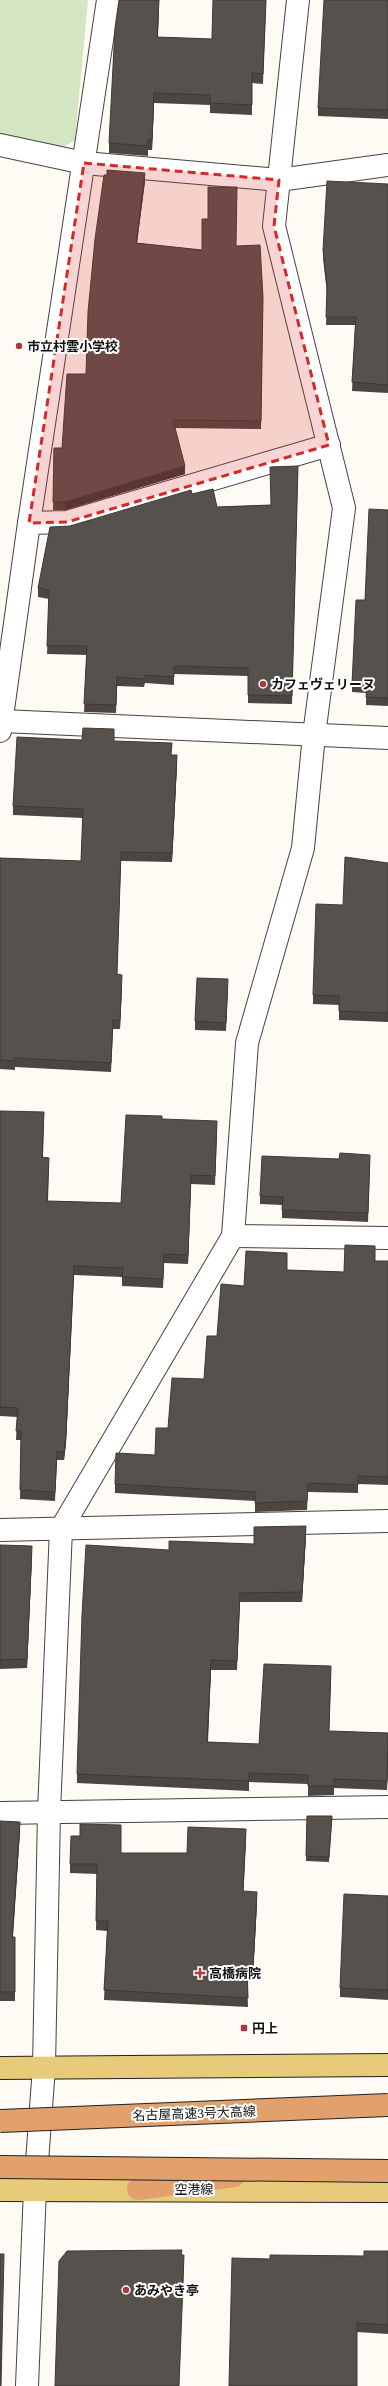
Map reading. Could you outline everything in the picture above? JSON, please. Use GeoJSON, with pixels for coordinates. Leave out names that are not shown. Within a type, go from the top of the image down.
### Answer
{"type":"FeatureCollection","features":[{"type":"Feature","properties":{"kind":"highway","name":"名古屋高速3号大高線"},"geometry":{"type":"LineString","coordinates":[[0,2121],[388,2105]]}},
{"type":"Feature","properties":{"kind":"highway"},"geometry":{"type":"LineString","coordinates":[[138,2189],[316,2165],[388,2161]]}},
{"type":"Feature","properties":{"kind":"highway"},"geometry":{"type":"LineString","coordinates":[[0,2167],[388,2171]]}},
{"type":"Feature","properties":{"kind":"main road"},"geometry":{"type":"LineString","coordinates":[[0,2068],[388,2065]]}},
{"type":"Feature","properties":{"kind":"main road","name":"空港線"},"geometry":{"type":"LineString","coordinates":[[0,2190],[138,2189],[388,2191]]}},
{"type":"Feature","properties":{"kind":"street"},"geometry":{"type":"LineString","coordinates":[[108,0],[29,523],[1,726],[388,738]]}},
{"type":"Feature","properties":{"kind":"street"},"geometry":{"type":"LineString","coordinates":[[27,2386],[35,2189],[44,2067],[49,1812],[61,1528],[233,1236],[247,1043],[303,848],[314,735],[344,508],[274,226],[298,0]]}},
{"type":"Feature","properties":{"kind":"street"},"geometry":{"type":"LineString","coordinates":[[0,145],[84,163],[279,180],[388,165]]}},
{"type":"Feature","properties":{"kind":"street"},"geometry":{"type":"LineString","coordinates":[[29,523],[66,522],[329,445]]}},
{"type":"Feature","properties":{"kind":"street"},"geometry":{"type":"LineString","coordinates":[[233,1236],[388,1238]]}},
{"type":"Feature","properties":{"kind":"street"},"geometry":{"type":"LineString","coordinates":[[0,1530],[388,1521]]}},
{"type":"Feature","properties":{"kind":"street"},"geometry":{"type":"LineString","coordinates":[[0,1813],[388,1807]]}},
{"type":"Feature","properties":{"kind":"highlighted area"},"geometry":{"type":"Polygon","coordinates":[[[84,163],[279,180],[274,226],[329,445],[67,522],[29,523],[84,163]]]}},
{"type":"Feature","properties":{"kind":"green space"},"geometry":{"type":"Polygon","coordinates":[[[0,0],[88,0],[75,140],[57,151],[0,139],[0,0]]]}},
{"type":"Feature","properties":{"kind":"building"},"geometry":{"type":"Polygon","coordinates":[[[119,0],[159,0],[157,37],[212,39],[213,0],[266,0],[263,74],[252,73],[252,105],[210,103],[210,95],[154,93],[152,140],[148,140],[148,146],[109,143],[115,28],[119,0]]]}},
{"type":"Feature","properties":{"kind":"building"},"geometry":{"type":"Polygon","coordinates":[[[324,0],[388,0],[388,110],[318,108],[324,0]]]}},
{"type":"Feature","properties":{"kind":"building"},"geometry":{"type":"Polygon","coordinates":[[[107,170],[145,173],[136,243],[202,250],[202,219],[208,219],[208,187],[237,187],[236,246],[260,245],[263,297],[261,421],[173,420],[185,466],[65,502],[53,502],[54,448],[62,448],[67,374],[86,374],[88,312],[95,239],[104,175],[107,175],[107,170]]]}},
{"type":"Feature","properties":{"kind":"building"},"geometry":{"type":"Polygon","coordinates":[[[327,181],[388,184],[388,385],[352,382],[356,317],[326,317],[327,287],[323,250],[327,181]]]}},
{"type":"Feature","properties":{"kind":"building"},"geometry":{"type":"Polygon","coordinates":[[[298,466],[292,696],[248,695],[248,668],[174,666],[174,677],[145,675],[144,679],[117,677],[116,705],[84,704],[87,646],[47,646],[49,590],[38,588],[50,527],[70,526],[191,490],[192,494],[213,489],[217,507],[271,505],[270,467],[298,466]]]}},
{"type":"Feature","properties":{"kind":"building"},"geometry":{"type":"Polygon","coordinates":[[[369,509],[388,510],[388,698],[366,697],[367,685],[352,684],[356,600],[365,600],[369,509]]]}},
{"type":"Feature","properties":{"kind":"building"},"geometry":{"type":"Polygon","coordinates":[[[83,728],[114,729],[114,741],[172,743],[171,755],[177,755],[172,853],[121,852],[117,974],[122,975],[120,1020],[113,1020],[111,1063],[15,1058],[15,1061],[0,1060],[0,858],[81,861],[83,809],[13,806],[17,737],[82,740],[83,728]]]}},
{"type":"Feature","properties":{"kind":"building"},"geometry":{"type":"Polygon","coordinates":[[[345,857],[388,863],[388,1013],[339,1011],[339,996],[313,995],[316,904],[343,905],[345,857]]]}},
{"type":"Feature","properties":{"kind":"building"},"geometry":{"type":"Polygon","coordinates":[[[197,978],[228,979],[226,1023],[195,1021],[197,978]]]}},
{"type":"Feature","properties":{"kind":"building"},"geometry":{"type":"Polygon","coordinates":[[[0,1111],[44,1112],[42,1157],[49,1158],[47,1201],[121,1203],[126,1115],[162,1116],[162,1119],[217,1121],[215,1176],[191,1175],[188,1255],[164,1254],[163,1279],[122,1277],[123,1268],[74,1266],[66,1434],[64,1452],[57,1451],[55,1492],[20,1490],[21,1431],[16,1431],[18,1408],[0,1407],[0,1111]]]}},
{"type":"Feature","properties":{"kind":"building"},"geometry":{"type":"Polygon","coordinates":[[[340,1153],[370,1155],[368,1213],[282,1210],[283,1197],[260,1196],[262,1156],[339,1159],[340,1153]]]}},
{"type":"Feature","properties":{"kind":"building"},"geometry":{"type":"Polygon","coordinates":[[[345,1245],[375,1246],[375,1261],[388,1261],[388,1477],[358,1476],[358,1485],[308,1483],[307,1501],[255,1503],[256,1492],[115,1484],[116,1453],[155,1455],[156,1428],[168,1428],[172,1378],[204,1379],[207,1336],[217,1336],[221,1284],[244,1286],[246,1251],[287,1253],[287,1270],[344,1272],[345,1245]]]}},
{"type":"Feature","properties":{"kind":"building"},"geometry":{"type":"Polygon","coordinates":[[[306,1526],[302,1592],[240,1593],[237,1661],[211,1660],[207,1742],[259,1744],[264,1664],[331,1666],[329,1731],[388,1733],[387,1781],[334,1779],[334,1786],[308,1786],[308,1775],[249,1773],[249,1781],[77,1774],[82,1615],[86,1545],[169,1550],[169,1541],[254,1544],[254,1527],[306,1526]]]}},
{"type":"Feature","properties":{"kind":"building"},"geometry":{"type":"Polygon","coordinates":[[[0,1545],[32,1546],[27,1659],[0,1660],[0,1545]]]}},
{"type":"Feature","properties":{"kind":"building"},"geometry":{"type":"Polygon","coordinates":[[[307,1816],[332,1816],[329,1857],[306,1856],[307,1816]]]}},
{"type":"Feature","properties":{"kind":"building"},"geometry":{"type":"Polygon","coordinates":[[[0,1821],[20,1822],[12,1937],[15,1937],[15,1992],[0,1992],[0,1821]]]}},
{"type":"Feature","properties":{"kind":"building"},"geometry":{"type":"Polygon","coordinates":[[[80,1824],[121,1825],[121,1853],[187,1853],[188,1827],[246,1829],[243,1891],[257,1892],[253,1967],[247,1966],[248,1998],[104,1990],[108,1921],[96,1921],[97,1864],[70,1864],[71,1836],[80,1836],[80,1824]]]}},
{"type":"Feature","properties":{"kind":"building"},"geometry":{"type":"Polygon","coordinates":[[[344,1894],[388,1896],[388,1990],[340,1988],[344,1894]]]}},
{"type":"Feature","properties":{"kind":"building"},"geometry":{"type":"Polygon","coordinates":[[[182,2250],[181,2255],[184,2255],[179,2386],[55,2386],[59,2261],[67,2251],[182,2250]]]}},
{"type":"Feature","properties":{"kind":"building"},"geometry":{"type":"Polygon","coordinates":[[[364,2251],[388,2251],[388,2325],[357,2323],[357,2386],[229,2386],[232,2258],[270,2259],[270,2255],[364,2256],[364,2251]]]}},
{"type":"Feature","properties":{"kind":"building"},"geometry":{"type":"Polygon","coordinates":[[[0,2254],[4,2254],[1,2386],[0,2386],[0,2254]]]}},
{"type":"Feature","properties":{"kind":"place","name":"市立村雲小学校"},"geometry":{"type":"Point","coordinates":[19,346]}},
{"type":"Feature","properties":{"kind":"place","name":"カフェヴェリーヌ"},"geometry":{"type":"Point","coordinates":[263,684]}},
{"type":"Feature","properties":{"kind":"place","name":"高橋病院"},"geometry":{"type":"Point","coordinates":[200,1973]}},
{"type":"Feature","properties":{"kind":"place","name":"円上"},"geometry":{"type":"Point","coordinates":[244,2028]}},
{"type":"Feature","properties":{"kind":"place","name":"あみやき亭"},"geometry":{"type":"Point","coordinates":[126,2290]}}]}
